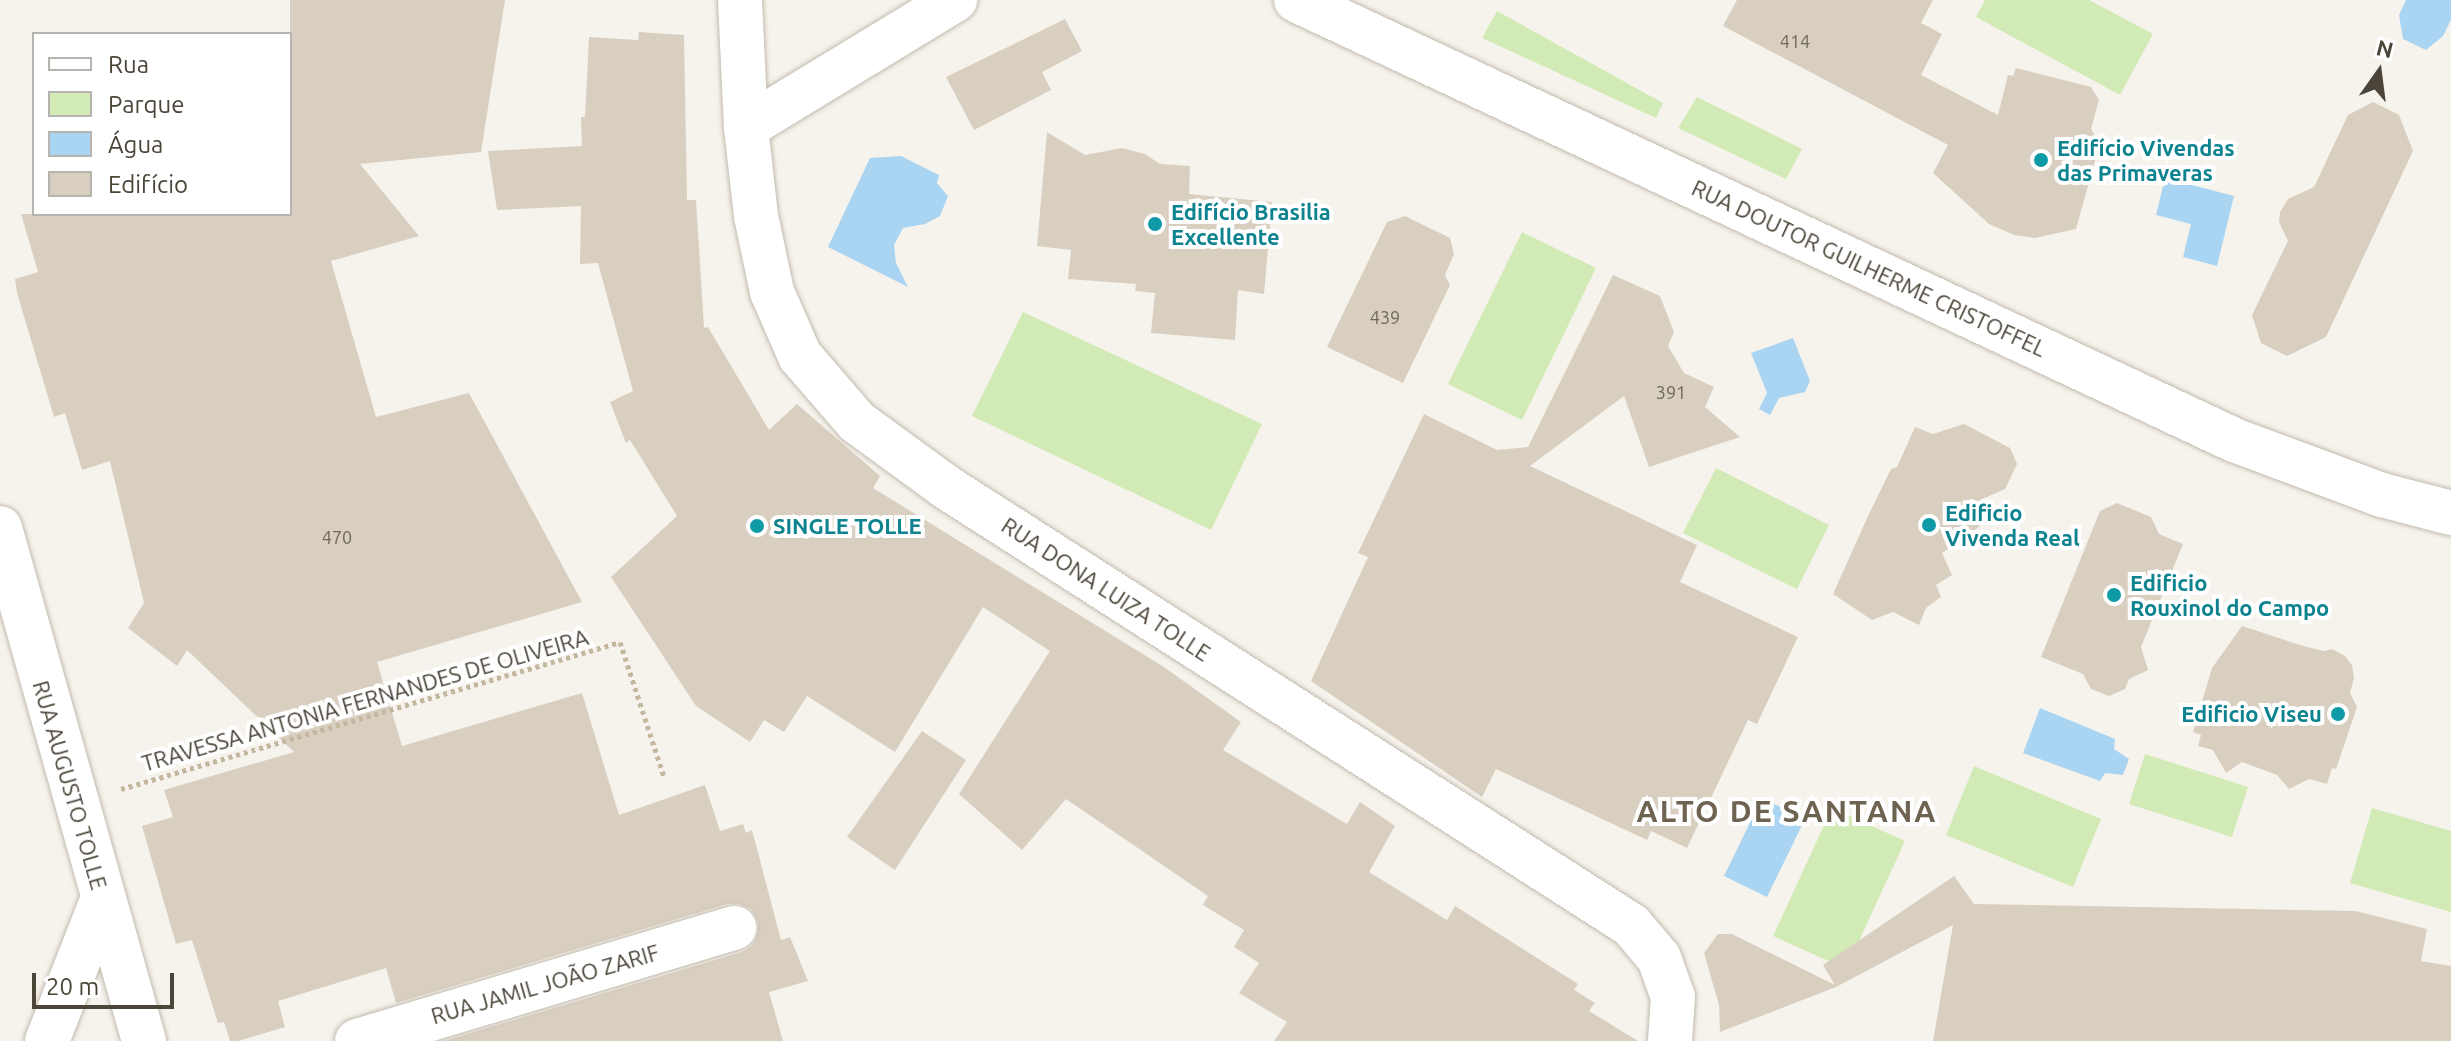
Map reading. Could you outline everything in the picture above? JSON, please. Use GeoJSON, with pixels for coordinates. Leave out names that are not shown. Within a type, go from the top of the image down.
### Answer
{"type":"FeatureCollection","features":[{"type":"Feature","properties":{"kind":"street","name":"RUA DONA LUIZA TOLLE"},"geometry":{"type":"LineString","coordinates":[[740,0],[746,127],[756,216],[772,292],[800,356],[857,422],[946,487],[1631,925],[1659,958],[1673,997],[1670,1041]]}},
{"type":"Feature","properties":{"kind":"street"},"geometry":{"type":"LineString","coordinates":[[746,127],[955,0]]}},
{"type":"Feature","properties":{"kind":"street","name":"RUA DOUTOR GUILHERME CRISTOFFEL"},"geometry":{"type":"LineString","coordinates":[[1296,0],[2234,440],[2382,495],[2451,513]]}},
{"type":"Feature","properties":{"kind":"street","name":"RUA AUGUSTO TOLLE"},"geometry":{"type":"LineString","coordinates":[[0,528],[102,901],[144,1041]]}},
{"type":"Feature","properties":{"kind":"street"},"geometry":{"type":"LineString","coordinates":[[47,1041],[102,901]]}},
{"type":"Feature","properties":{"kind":"street","name":"RUA JAMIL JOÃO ZARIF"},"geometry":{"type":"LineString","coordinates":[[357,1041],[734,928]]}},
{"type":"Feature","properties":{"kind":"path","name":"TRAVESSA ANTONIA FERNANDES DE OLIVEIRA"},"geometry":{"type":"LineString","coordinates":[[75,803],[620,642],[664,777]]}},
{"type":"Feature","properties":{"kind":"green space"},"geometry":{"type":"Polygon","coordinates":[[[1985,0],[2089,0],[2153,34],[2120,95],[1976,17],[1985,0]]]}},
{"type":"Feature","properties":{"kind":"green space"},"geometry":{"type":"Polygon","coordinates":[[[1497,11],[1663,103],[1656,118],[1482,38],[1497,11]]]}},
{"type":"Feature","properties":{"kind":"green space"},"geometry":{"type":"Polygon","coordinates":[[[1697,97],[1802,149],[1786,179],[1678,128],[1697,97]]]}},
{"type":"Feature","properties":{"kind":"green space"},"geometry":{"type":"Polygon","coordinates":[[[1522,232],[1596,268],[1522,420],[1448,384],[1522,232]]]}},
{"type":"Feature","properties":{"kind":"green space"},"geometry":{"type":"Polygon","coordinates":[[[1023,312],[1262,424],[1211,530],[972,416],[1023,312]]]}},
{"type":"Feature","properties":{"kind":"green space"},"geometry":{"type":"Polygon","coordinates":[[[1716,468],[1829,525],[1797,589],[1683,533],[1716,468]]]}},
{"type":"Feature","properties":{"kind":"green space"},"geometry":{"type":"Polygon","coordinates":[[[2145,754],[2248,787],[2232,837],[2129,804],[2145,754]]]}},
{"type":"Feature","properties":{"kind":"green space"},"geometry":{"type":"Polygon","coordinates":[[[1974,766],[2101,819],[2073,887],[1946,835],[1974,766]]]}},
{"type":"Feature","properties":{"kind":"green space"},"geometry":{"type":"Polygon","coordinates":[[[1832,808],[1905,841],[1846,969],[1773,936],[1832,808]]]}},
{"type":"Feature","properties":{"kind":"green space"},"geometry":{"type":"Polygon","coordinates":[[[2372,808],[2451,831],[2451,912],[2350,883],[2372,808]]]}},
{"type":"Feature","properties":{"kind":"water"},"geometry":{"type":"Polygon","coordinates":[[[2406,0],[2451,0],[2451,20],[2443,36],[2426,50],[2403,39],[2399,15],[2406,0]]]}},
{"type":"Feature","properties":{"kind":"water"},"geometry":{"type":"Polygon","coordinates":[[[901,156],[939,175],[937,183],[948,196],[940,216],[925,224],[903,228],[894,245],[896,263],[908,287],[828,247],[870,158],[901,156]]]}},
{"type":"Feature","properties":{"kind":"water"},"geometry":{"type":"Polygon","coordinates":[[[2165,178],[2234,196],[2217,266],[2183,257],[2191,224],[2156,215],[2165,178]]]}},
{"type":"Feature","properties":{"kind":"water"},"geometry":{"type":"Polygon","coordinates":[[[1793,338],[1810,381],[1805,392],[1779,398],[1770,415],[1759,409],[1767,393],[1751,353],[1793,338]]]}},
{"type":"Feature","properties":{"kind":"water"},"geometry":{"type":"Polygon","coordinates":[[[2040,708],[2115,739],[2114,749],[2129,759],[2123,775],[2105,773],[2100,781],[2023,753],[2040,708]]]}},
{"type":"Feature","properties":{"kind":"water"},"geometry":{"type":"Polygon","coordinates":[[[1762,798],[1805,819],[1767,897],[1724,876],[1762,798]]]}},
{"type":"Feature","properties":{"kind":"building"},"geometry":{"type":"Polygon","coordinates":[[[290,0],[505,0],[481,152],[360,164],[419,236],[331,261],[376,417],[469,393],[582,602],[377,662],[402,746],[582,693],[619,815],[705,785],[720,831],[743,824],[746,833],[752,830],[781,940],[790,937],[808,981],[769,992],[783,1041],[444,1041],[742,952],[753,945],[758,922],[751,909],[739,904],[727,904],[396,1003],[386,968],[278,1001],[285,1027],[238,1041],[230,1041],[224,1022],[218,1023],[192,940],[176,944],[142,826],[173,817],[164,790],[294,752],[187,650],[177,666],[128,628],[144,603],[110,461],[82,470],[65,413],[54,417],[17,293],[15,279],[38,272],[21,214],[292,216],[290,0]]]}},
{"type":"Feature","properties":{"kind":"building"},"geometry":{"type":"Polygon","coordinates":[[[1737,0],[1933,0],[1921,23],[1942,34],[1921,75],[1998,115],[2008,75],[2013,76],[2016,68],[2091,87],[2099,100],[2091,129],[2100,143],[2076,229],[2035,238],[2014,235],[1989,224],[1933,173],[1948,145],[1723,26],[1737,0]]]}},
{"type":"Feature","properties":{"kind":"building"},"geometry":{"type":"Polygon","coordinates":[[[1065,19],[1082,51],[1042,72],[1051,90],[974,130],[946,77],[1065,19]]]}},
{"type":"Feature","properties":{"kind":"building"},"geometry":{"type":"Polygon","coordinates":[[[639,32],[684,35],[687,200],[696,200],[704,328],[708,327],[769,430],[797,404],[880,476],[873,488],[1164,667],[1241,722],[1223,750],[1347,824],[1360,802],[1395,826],[1369,872],[1447,920],[1455,906],[1578,984],[1574,990],[1595,1003],[1589,1011],[1638,1041],[1274,1041],[1287,1022],[1239,993],[1259,963],[1234,947],[1244,930],[1203,905],[1208,896],[1066,799],[1022,850],[959,794],[1050,651],[983,607],[895,752],[807,696],[784,732],[764,720],[750,742],[696,706],[611,577],[677,516],[630,440],[626,443],[610,402],[633,391],[598,263],[580,264],[581,206],[497,210],[488,151],[582,146],[581,117],[585,117],[589,37],[638,40],[639,32]]]}},
{"type":"Feature","properties":{"kind":"building"},"geometry":{"type":"Polygon","coordinates":[[[2373,102],[2399,115],[2413,151],[2326,337],[2287,356],[2261,343],[2252,315],[2288,241],[2279,222],[2280,212],[2288,199],[2314,187],[2348,115],[2373,102]]]}},
{"type":"Feature","properties":{"kind":"building","name":"Edifício Brasilia Excellente"},"geometry":{"type":"Polygon","coordinates":[[[1047,132],[1085,155],[1122,148],[1145,154],[1160,164],[1190,166],[1189,194],[1272,202],[1264,294],[1238,290],[1235,340],[1151,333],[1155,293],[1135,291],[1136,284],[1068,279],[1071,250],[1037,246],[1047,132]]]}},
{"type":"Feature","properties":{"kind":"building"},"geometry":{"type":"Polygon","coordinates":[[[1405,216],[1450,238],[1454,254],[1445,275],[1450,285],[1403,383],[1327,347],[1387,222],[1405,216]]]}},
{"type":"Feature","properties":{"kind":"building"},"geometry":{"type":"Polygon","coordinates":[[[1613,275],[1660,296],[1674,332],[1668,346],[1684,373],[1714,387],[1705,407],[1740,437],[1649,467],[1624,396],[1530,466],[1697,545],[1680,582],[1798,637],[1757,724],[1748,720],[1687,848],[1651,831],[1647,840],[1496,769],[1482,797],[1311,681],[1368,557],[1358,553],[1424,414],[1497,450],[1528,447],[1613,275]]]}},
{"type":"Feature","properties":{"kind":"building","name":"Edificio Vivenda Real"},"geometry":{"type":"Polygon","coordinates":[[[1964,424],[2010,448],[2017,464],[2005,489],[1980,500],[1985,513],[1979,527],[1942,553],[1952,575],[1936,585],[1941,597],[1926,608],[1919,625],[1893,612],[1872,620],[1833,594],[1868,516],[1891,469],[1897,467],[1915,427],[1933,434],[1964,424]]]}},
{"type":"Feature","properties":{"kind":"building","name":"Edificio Rouxinol do Campo"},"geometry":{"type":"Polygon","coordinates":[[[2117,503],[2151,517],[2159,534],[2183,544],[2141,647],[2148,670],[2129,679],[2125,689],[2109,696],[2091,689],[2083,674],[2041,657],[2100,511],[2117,503]]]}},
{"type":"Feature","properties":{"kind":"building","name":"Edificio Viseu"},"geometry":{"type":"Polygon","coordinates":[[[2242,626],[2303,646],[2324,651],[2332,649],[2345,656],[2352,665],[2354,678],[2350,693],[2357,707],[2336,769],[2332,768],[2327,784],[2309,779],[2289,789],[2277,775],[2242,762],[2226,773],[2213,750],[2198,746],[2201,735],[2193,732],[2212,668],[2242,626]]]}},
{"type":"Feature","properties":{"kind":"building"},"geometry":{"type":"Polygon","coordinates":[[[922,731],[966,760],[895,870],[847,837],[922,731]]]}},
{"type":"Feature","properties":{"kind":"building"},"geometry":{"type":"Polygon","coordinates":[[[1954,876],[1974,904],[2356,911],[2427,929],[2421,961],[2451,966],[2451,1041],[1933,1041],[1953,925],[1836,987],[1720,1032],[1719,1005],[1704,953],[1718,934],[1732,934],[1835,985],[1823,965],[1954,876]]]}},
{"type":"Feature","properties":{"kind":"place","name":"Edifício Vivendas das Primaveras"},"geometry":{"type":"Point","coordinates":[2041,160]}},
{"type":"Feature","properties":{"kind":"place","name":"Edifício Brasilia Excellente"},"geometry":{"type":"Point","coordinates":[1155,224]}},
{"type":"Feature","properties":{"kind":"place","name":"Edificio Vivenda Real"},"geometry":{"type":"Point","coordinates":[1929,525]}},
{"type":"Feature","properties":{"kind":"place","name":"SINGLE TOLLE"},"geometry":{"type":"Point","coordinates":[757,526]}},
{"type":"Feature","properties":{"kind":"place","name":"Edificio Rouxinol do Campo"},"geometry":{"type":"Point","coordinates":[2114,595]}},
{"type":"Feature","properties":{"kind":"place","name":"Edificio Viseu"},"geometry":{"type":"Point","coordinates":[2338,714]}},
{"type":"Feature","properties":{"kind":"district","name":"ALTO DE SANTANA"},"geometry":{"type":"Point","coordinates":[1787,811]}}]}
